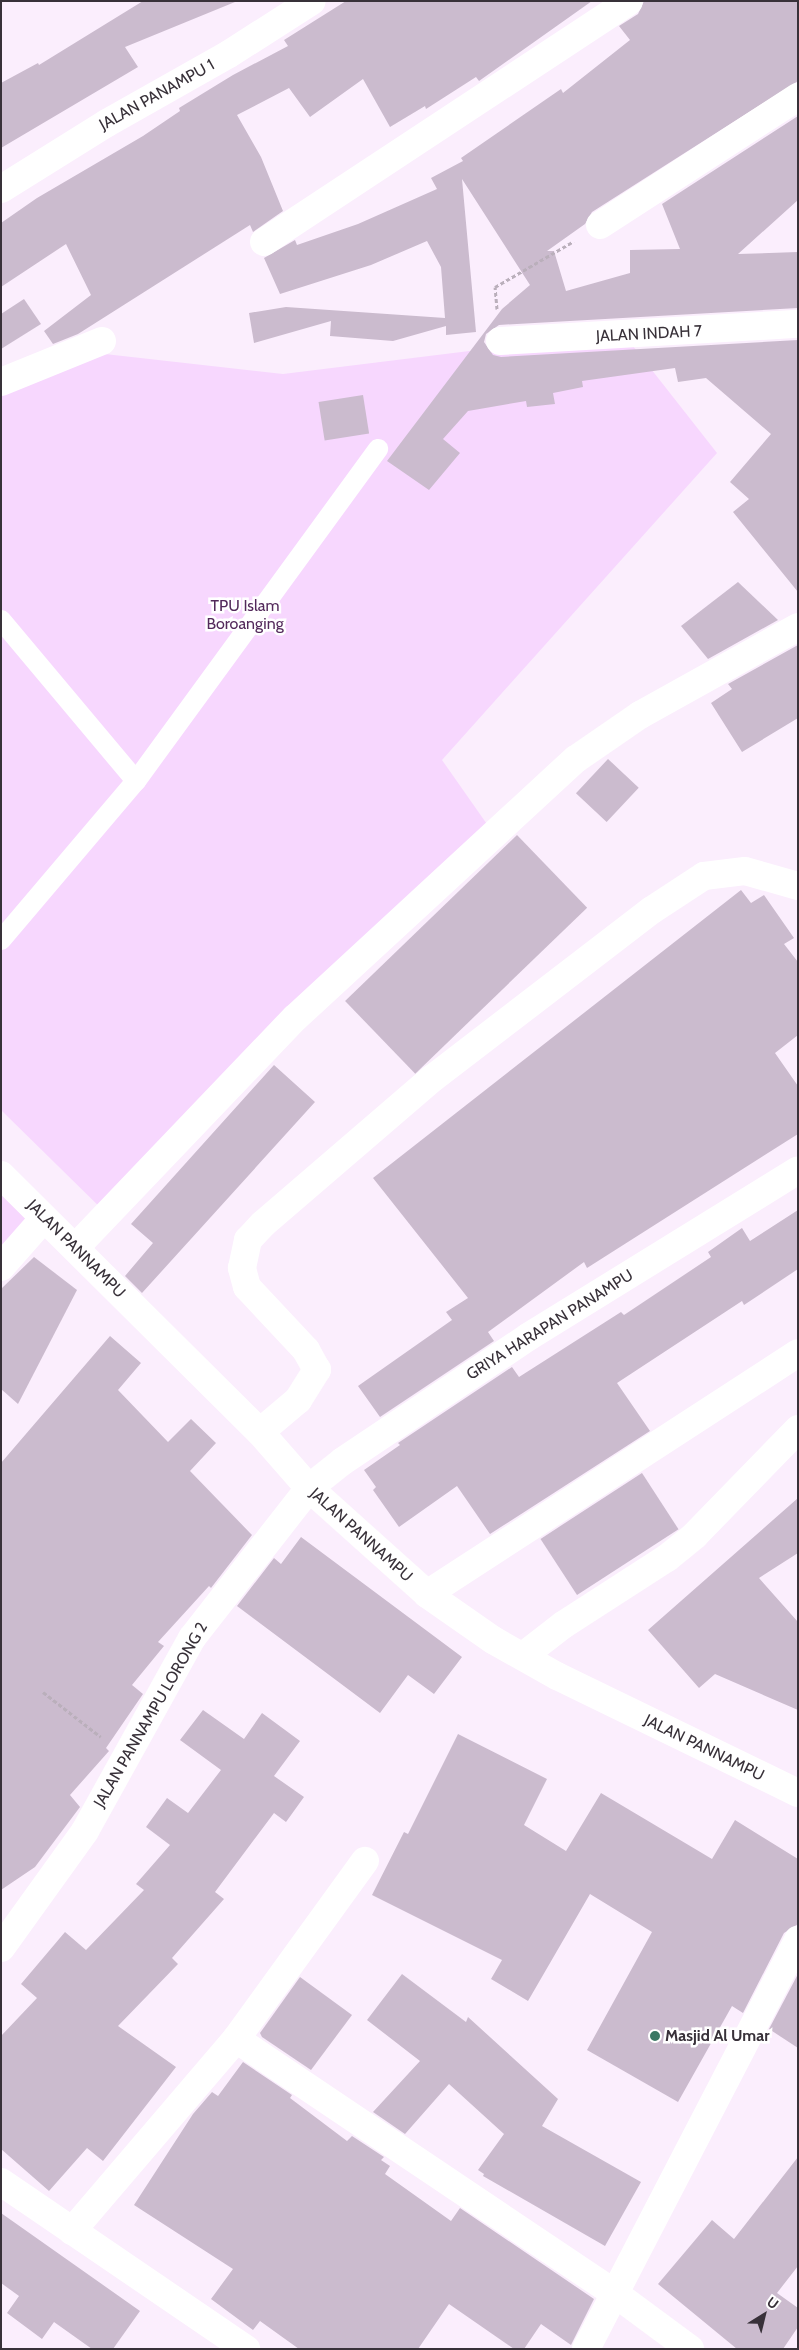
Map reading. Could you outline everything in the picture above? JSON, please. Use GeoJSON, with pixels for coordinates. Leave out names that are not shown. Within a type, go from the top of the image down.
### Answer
{"type":"FeatureCollection","features":[{"type":"Feature","properties":{"kind":"street","name":"JALAN PANAMPU 1"},"geometry":{"type":"LineString","coordinates":[[1,189],[107,122],[229,54],[312,1]]}},
{"type":"Feature","properties":{"kind":"street"},"geometry":{"type":"LineString","coordinates":[[264,242],[629,1]]}},
{"type":"Feature","properties":{"kind":"street"},"geometry":{"type":"LineString","coordinates":[[600,225],[798,96]]}},
{"type":"Feature","properties":{"kind":"street","name":"JALAN INDAH 7"},"geometry":{"type":"LineString","coordinates":[[500,341],[798,324]]}},
{"type":"Feature","properties":{"kind":"street"},"geometry":{"type":"LineString","coordinates":[[1,382],[102,341]]}},
{"type":"Feature","properties":{"kind":"street"},"geometry":{"type":"LineString","coordinates":[[75,1248],[295,1018],[576,759],[640,715],[798,627]]}},
{"type":"Feature","properties":{"kind":"street"},"geometry":{"type":"LineString","coordinates":[[260,1432],[298,1400],[317,1370],[306,1350],[247,1287],[242,1268],[248,1240],[263,1224],[433,1078],[652,910],[704,876],[745,871],[798,886]]}},
{"type":"Feature","properties":{"kind":"street","name":"GRIYA HARAPAN PANAMPU"},"geometry":{"type":"LineString","coordinates":[[308,1488],[343,1460],[528,1337],[798,1170]]}},
{"type":"Feature","properties":{"kind":"street","name":"JALAN PANNAMPU"},"geometry":{"type":"LineString","coordinates":[[1,1176],[260,1432],[308,1488],[427,1594],[522,1656],[798,1793]]}},
{"type":"Feature","properties":{"kind":"street"},"geometry":{"type":"LineString","coordinates":[[1,1267],[44,1218]]}},
{"type":"Feature","properties":{"kind":"street"},"geometry":{"type":"LineString","coordinates":[[427,1594],[798,1353]]}},
{"type":"Feature","properties":{"kind":"street"},"geometry":{"type":"LineString","coordinates":[[522,1656],[562,1625],[667,1558],[695,1535],[798,1429]]}},
{"type":"Feature","properties":{"kind":"street","name":"JALAN PANNAMPU LORONG 2"},"geometry":{"type":"LineString","coordinates":[[1,1948],[85,1831],[192,1638],[308,1488]]}},
{"type":"Feature","properties":{"kind":"street"},"geometry":{"type":"LineString","coordinates":[[72,2231],[236,2039],[365,1860]]}},
{"type":"Feature","properties":{"kind":"street"},"geometry":{"type":"LineString","coordinates":[[586,2349],[613,2292],[798,1940]]}},
{"type":"Feature","properties":{"kind":"street"},"geometry":{"type":"LineString","coordinates":[[236,2039],[613,2292],[690,2349]]}},
{"type":"Feature","properties":{"kind":"street"},"geometry":{"type":"LineString","coordinates":[[1,2182],[246,2349]]}},
{"type":"Feature","properties":{"kind":"lane"},"geometry":{"type":"LineString","coordinates":[[1,940],[136,781],[378,449]]}},
{"type":"Feature","properties":{"kind":"lane"},"geometry":{"type":"LineString","coordinates":[[1,620],[136,781]]}},
{"type":"Feature","properties":{"kind":"path"},"geometry":{"type":"LineString","coordinates":[[495,287],[600,225]]}},
{"type":"Feature","properties":{"kind":"path"},"geometry":{"type":"LineString","coordinates":[[43,1692],[126,1756]]}},
{"type":"Feature","properties":{"kind":"green space","name":"TPU Islam Boroanging"},"geometry":{"type":"Polygon","coordinates":[[[622,332],[717,453],[442,760],[489,827],[114,1221],[1,1110],[1,391],[96,353],[283,374],[622,332]]]}},
{"type":"Feature","properties":{"kind":"green space"},"geometry":{"type":"Polygon","coordinates":[[[1,1192],[35,1222],[1,1262],[1,1192]]]}},
{"type":"Feature","properties":{"kind":"building"},"geometry":{"type":"Polygon","coordinates":[[[143,1],[235,2],[125,47],[138,67],[1,148],[1,83],[38,63],[39,65],[143,1]]]}},
{"type":"Feature","properties":{"kind":"building"},"geometry":{"type":"Polygon","coordinates":[[[346,1],[592,1],[479,81],[476,77],[426,109],[425,106],[390,127],[363,79],[310,117],[289,88],[237,115],[261,157],[283,211],[253,232],[250,225],[78,334],[53,344],[44,331],[91,295],[66,244],[1,287],[1,223],[37,198],[143,136],[180,111],[179,108],[233,75],[288,46],[284,40],[346,1]]]}},
{"type":"Feature","properties":{"kind":"building"},"geometry":{"type":"Polygon","coordinates":[[[644,1],[798,1],[798,81],[592,212],[585,224],[547,251],[554,251],[566,291],[630,273],[630,250],[680,249],[662,204],[798,116],[798,200],[738,254],[798,252],[798,308],[499,325],[486,334],[484,342],[493,355],[501,357],[798,340],[798,592],[733,512],[749,499],[730,482],[771,434],[706,378],[678,382],[675,368],[582,381],[583,387],[553,393],[555,404],[527,407],[526,401],[468,411],[443,439],[460,453],[429,490],[387,461],[502,309],[530,285],[462,179],[476,332],[446,335],[446,326],[393,341],[330,336],[331,321],[254,343],[249,313],[286,307],[445,318],[441,267],[427,241],[371,265],[280,294],[264,258],[295,240],[297,245],[358,224],[437,189],[431,178],[463,161],[461,158],[561,89],[563,93],[630,40],[619,26],[638,14],[644,1]]]}},
{"type":"Feature","properties":{"kind":"building"},"geometry":{"type":"Polygon","coordinates":[[[24,299],[41,324],[1,349],[1,314],[24,299]]]}},
{"type":"Feature","properties":{"kind":"building"},"geometry":{"type":"Polygon","coordinates":[[[363,395],[369,434],[325,441],[319,402],[363,395]]]}},
{"type":"Feature","properties":{"kind":"building"},"geometry":{"type":"Polygon","coordinates":[[[738,582],[778,620],[708,659],[681,626],[738,582]]]}},
{"type":"Feature","properties":{"kind":"building"},"geometry":{"type":"Polygon","coordinates":[[[798,645],[798,718],[742,752],[711,703],[732,689],[728,684],[798,645]]]}},
{"type":"Feature","properties":{"kind":"building"},"geometry":{"type":"Polygon","coordinates":[[[608,759],[639,788],[607,822],[576,793],[608,759]]]}},
{"type":"Feature","properties":{"kind":"building"},"geometry":{"type":"Polygon","coordinates":[[[517,835],[587,908],[415,1074],[345,1001],[517,835]]]}},
{"type":"Feature","properties":{"kind":"building"},"geometry":{"type":"Polygon","coordinates":[[[741,890],[751,903],[764,895],[794,938],[784,944],[798,962],[798,1035],[775,1053],[798,1086],[798,1134],[587,1268],[584,1262],[488,1332],[494,1341],[380,1417],[358,1386],[452,1320],[446,1312],[468,1298],[373,1178],[741,890]]]}},
{"type":"Feature","properties":{"kind":"building"},"geometry":{"type":"Polygon","coordinates":[[[274,1065],[315,1102],[142,1293],[125,1276],[153,1243],[131,1224],[274,1065]]]}},
{"type":"Feature","properties":{"kind":"building"},"geometry":{"type":"Polygon","coordinates":[[[798,1210],[798,1269],[744,1305],[742,1301],[617,1383],[650,1431],[490,1534],[457,1486],[399,1527],[373,1490],[376,1487],[364,1470],[400,1445],[398,1443],[512,1367],[519,1377],[621,1312],[624,1315],[711,1257],[708,1252],[742,1228],[750,1241],[798,1210]]]}},
{"type":"Feature","properties":{"kind":"building"},"geometry":{"type":"Polygon","coordinates":[[[34,1257],[77,1290],[18,1404],[1,1389],[1,1289],[34,1257]]]}},
{"type":"Feature","properties":{"kind":"building"},"geometry":{"type":"Polygon","coordinates":[[[110,1336],[141,1363],[118,1390],[168,1442],[191,1419],[216,1443],[190,1471],[252,1535],[211,1588],[209,1586],[158,1642],[164,1646],[132,1685],[143,1694],[106,1748],[109,1751],[70,1795],[80,1807],[35,1867],[1,1890],[1,1463],[110,1336]]]}},
{"type":"Feature","properties":{"kind":"building"},"geometry":{"type":"Polygon","coordinates":[[[642,1473],[678,1529],[577,1595],[541,1539],[642,1473]]]}},
{"type":"Feature","properties":{"kind":"building"},"geometry":{"type":"Polygon","coordinates":[[[798,1498],[798,1553],[759,1578],[798,1622],[798,1710],[715,1674],[699,1688],[648,1630],[798,1498]]]}},
{"type":"Feature","properties":{"kind":"building"},"geometry":{"type":"Polygon","coordinates":[[[301,1537],[462,1657],[434,1694],[408,1675],[380,1713],[237,1606],[274,1558],[281,1564],[301,1537]]]}},
{"type":"Feature","properties":{"kind":"building"},"geometry":{"type":"Polygon","coordinates":[[[203,1710],[244,1739],[262,1713],[300,1741],[274,1776],[304,1797],[286,1822],[274,1813],[215,1892],[224,1899],[172,1958],[178,1964],[118,2026],[176,2067],[103,2161],[87,2148],[49,2191],[1,2149],[1,2036],[37,1998],[21,1984],[65,1932],[86,1950],[144,1890],[136,1884],[170,1845],[146,1827],[167,1798],[188,1813],[221,1770],[180,1740],[203,1710]]]}},
{"type":"Feature","properties":{"kind":"building"},"geometry":{"type":"Polygon","coordinates":[[[458,1734],[547,1779],[524,1825],[566,1851],[601,1793],[712,1859],[735,1820],[798,1859],[798,1924],[784,1933],[743,2013],[732,2006],[678,2102],[587,2050],[652,1932],[590,1894],[528,2001],[491,1979],[502,1960],[372,1895],[404,1832],[408,1834],[458,1734]]]}},
{"type":"Feature","properties":{"kind":"building"},"geometry":{"type":"Polygon","coordinates":[[[402,1974],[466,2022],[468,2017],[558,2099],[542,2126],[641,2182],[605,2246],[483,2176],[484,2174],[478,2170],[504,2134],[449,2084],[405,2134],[373,2112],[420,2061],[367,2020],[402,1974]]]}},
{"type":"Feature","properties":{"kind":"building"},"geometry":{"type":"Polygon","coordinates":[[[798,1974],[798,2048],[769,2029],[798,1974]]]}},
{"type":"Feature","properties":{"kind":"building"},"geometry":{"type":"Polygon","coordinates":[[[300,1977],[352,2015],[311,2070],[262,2037],[260,2033],[300,1977]]]}},
{"type":"Feature","properties":{"kind":"building"},"geometry":{"type":"Polygon","coordinates":[[[243,2062],[292,2095],[290,2098],[347,2141],[352,2136],[384,2157],[381,2160],[390,2166],[385,2174],[451,2221],[460,2208],[594,2299],[571,2345],[541,2324],[524,2349],[514,2349],[449,2304],[418,2349],[299,2349],[260,2321],[253,2330],[211,2299],[233,2269],[134,2205],[193,2114],[212,2092],[218,2096],[243,2062]]]}},
{"type":"Feature","properties":{"kind":"building"},"geometry":{"type":"Polygon","coordinates":[[[798,2157],[798,2266],[777,2293],[798,2308],[798,2327],[783,2349],[737,2349],[658,2284],[712,2220],[734,2239],[798,2157]]]}},
{"type":"Feature","properties":{"kind":"building"},"geometry":{"type":"Polygon","coordinates":[[[1,2213],[140,2311],[113,2349],[92,2349],[54,2322],[42,2339],[7,2313],[19,2296],[1,2283],[1,2213]]]}},
{"type":"Feature","properties":{"kind":"place","name":"Masjid Al Umar"},"geometry":{"type":"Point","coordinates":[655,2036]}}]}
